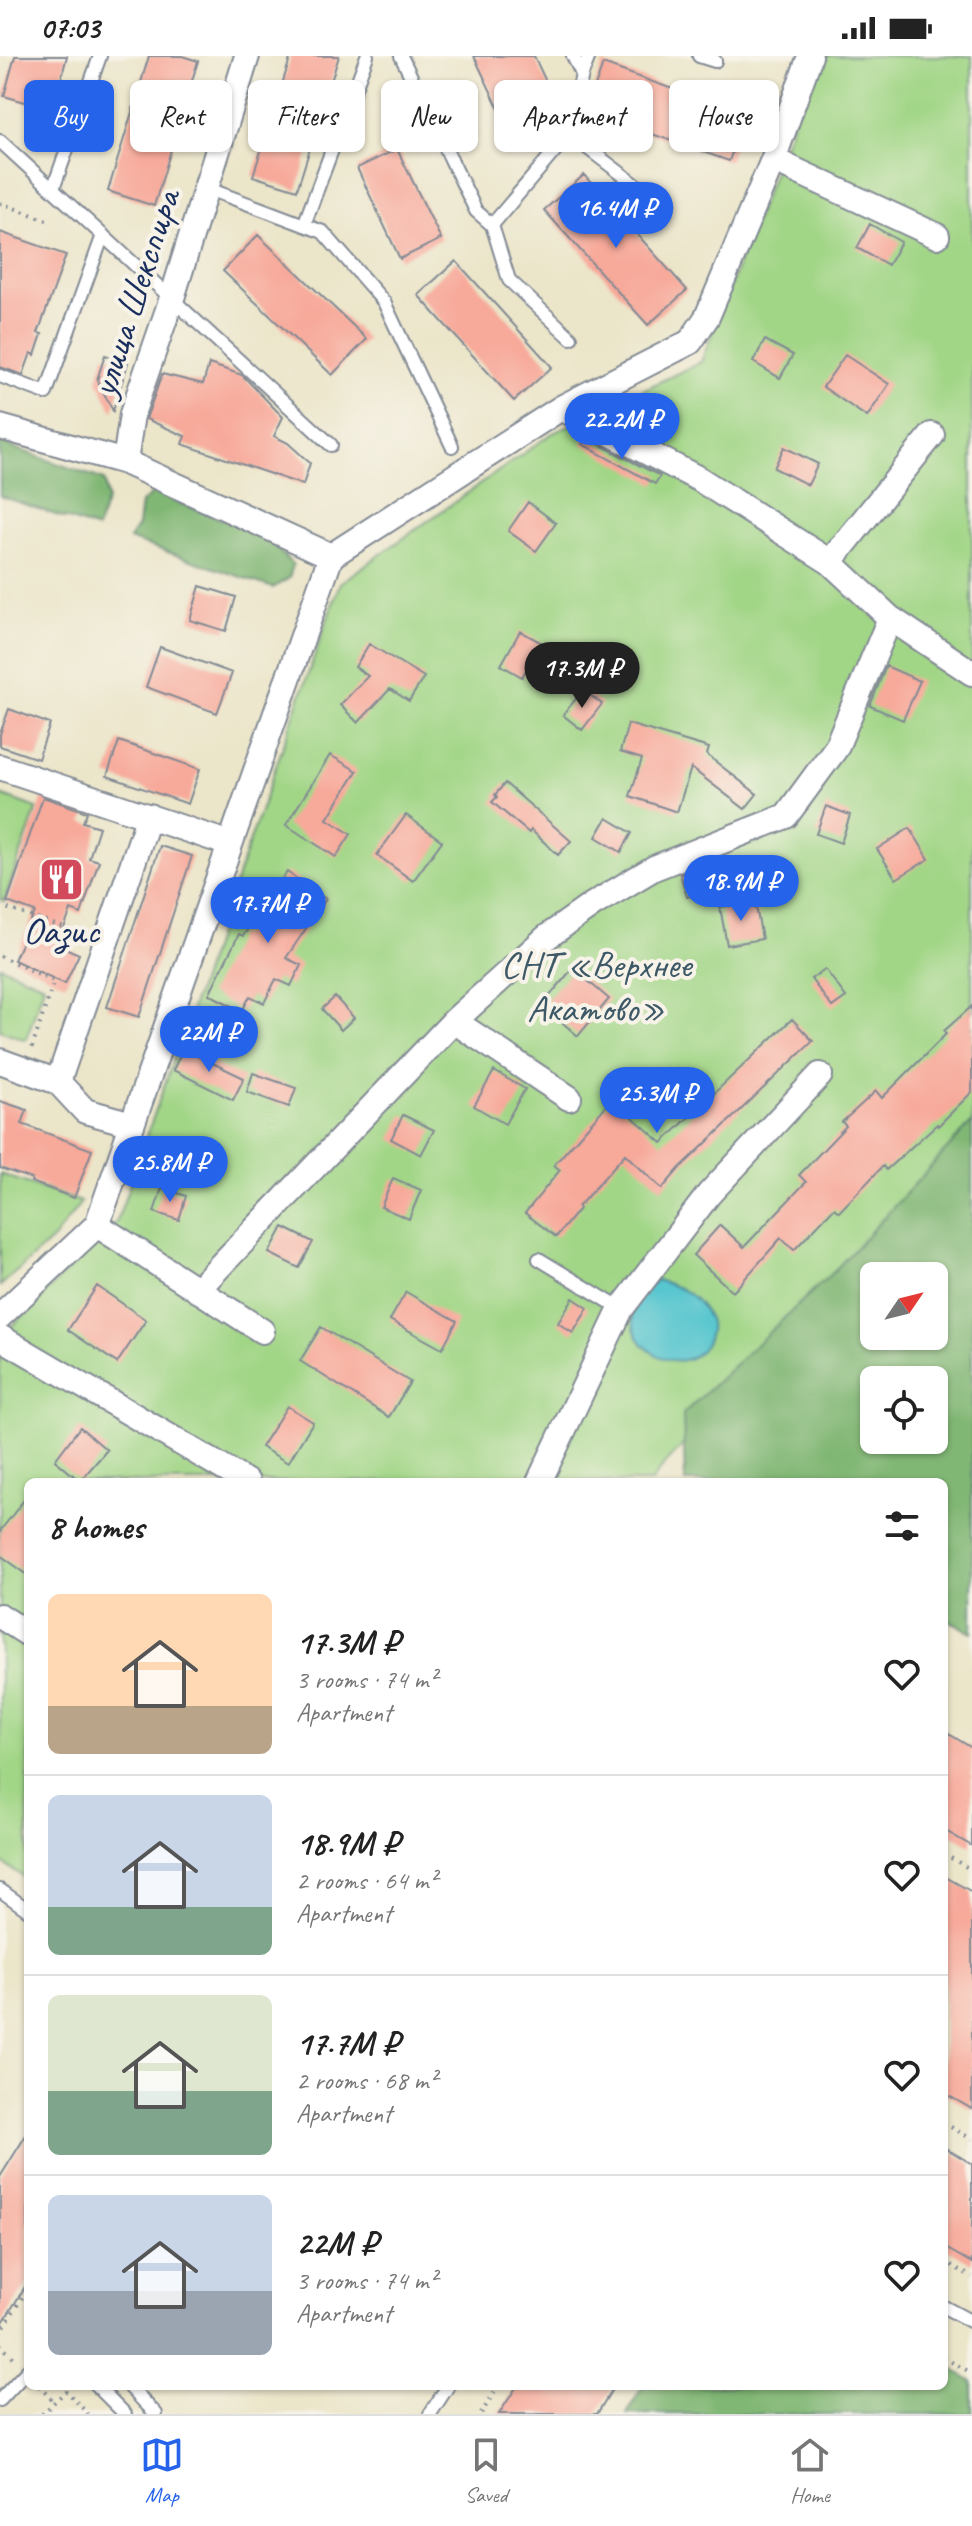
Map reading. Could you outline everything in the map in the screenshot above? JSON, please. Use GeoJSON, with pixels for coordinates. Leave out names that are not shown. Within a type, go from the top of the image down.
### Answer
{"type":"FeatureCollection","features":[{"type":"Feature","properties":{"kind":"street","name":"улица Шекспира"},"geometry":{"type":"LineString","coordinates":[[125,462],[132,414],[172,298],[247,56]]}},
{"type":"Feature","properties":{"kind":"street"},"geometry":{"type":"LineString","coordinates":[[0,1316],[97,1225],[331,556],[561,408],[690,342],[707,317],[773,160],[810,56]]}},
{"type":"Feature","properties":{"kind":"street"},"geometry":{"type":"LineString","coordinates":[[773,160],[937,236]]}},
{"type":"Feature","properties":{"kind":"street"},"geometry":{"type":"LineString","coordinates":[[561,408],[699,479],[830,562],[890,618],[972,673]]}},
{"type":"Feature","properties":{"kind":"street"},"geometry":{"type":"LineString","coordinates":[[0,427],[125,462],[331,556]]}},
{"type":"Feature","properties":{"kind":"street"},"geometry":{"type":"LineString","coordinates":[[830,562],[932,435]]}},
{"type":"Feature","properties":{"kind":"street"},"geometry":{"type":"LineString","coordinates":[[197,1290],[454,1021],[547,937],[592,905],[654,868],[786,816],[836,748],[890,618]]}},
{"type":"Feature","properties":{"kind":"street"},"geometry":{"type":"LineString","coordinates":[[0,767],[230,844]]}},
{"type":"Feature","properties":{"kind":"street"},"geometry":{"type":"LineString","coordinates":[[58,1082],[149,816]]}},
{"type":"Feature","properties":{"kind":"street"},"geometry":{"type":"LineString","coordinates":[[454,1021],[569,1098]]}},
{"type":"Feature","properties":{"kind":"street"},"geometry":{"type":"LineString","coordinates":[[0,1061],[58,1082],[85,1111],[132,1124]]}},
{"type":"Feature","properties":{"kind":"street"},"geometry":{"type":"LineString","coordinates":[[541,1478],[621,1309],[709,1194],[820,1075]]}},
{"type":"Feature","properties":{"kind":"street"},"geometry":{"type":"LineString","coordinates":[[97,1225],[262,1331]]}},
{"type":"Feature","properties":{"kind":"street"},"geometry":{"type":"LineString","coordinates":[[0,1337],[240,1478]]}},
{"type":"Feature","properties":{"kind":"street"},"geometry":{"type":"LineString","coordinates":[[0,1616],[24,1631]]}},
{"type":"Feature","properties":{"kind":"lane"},"geometry":{"type":"LineString","coordinates":[[53,189],[100,56]]}},
{"type":"Feature","properties":{"kind":"lane"},"geometry":{"type":"LineString","coordinates":[[304,225],[367,56]]}},
{"type":"Feature","properties":{"kind":"lane"},"geometry":{"type":"LineString","coordinates":[[401,56],[476,211],[492,225],[509,280],[571,338]]}},
{"type":"Feature","properties":{"kind":"lane"},"geometry":{"type":"LineString","coordinates":[[573,56],[582,74]]}},
{"type":"Feature","properties":{"kind":"lane"},"geometry":{"type":"LineString","coordinates":[[581,80],[589,56]]}},
{"type":"Feature","properties":{"kind":"lane"},"geometry":{"type":"LineString","coordinates":[[699,56],[715,61]]}},
{"type":"Feature","properties":{"kind":"lane"},"geometry":{"type":"LineString","coordinates":[[0,141],[331,445]]}},
{"type":"Feature","properties":{"kind":"lane"},"geometry":{"type":"LineString","coordinates":[[492,225],[554,152]]}},
{"type":"Feature","properties":{"kind":"lane"},"geometry":{"type":"LineString","coordinates":[[593,152],[665,207]]}},
{"type":"Feature","properties":{"kind":"lane"},"geometry":{"type":"LineString","coordinates":[[206,188],[323,232],[384,302],[452,446]]}},
{"type":"Feature","properties":{"kind":"lane"},"geometry":{"type":"LineString","coordinates":[[0,376],[46,393],[103,235]]}},
{"type":"Feature","properties":{"kind":"lane"},"geometry":{"type":"LineString","coordinates":[[539,1259],[621,1309]]}},
{"type":"Feature","properties":{"kind":"lane"},"geometry":{"type":"LineString","coordinates":[[0,1890],[24,1907]]}},
{"type":"Feature","properties":{"kind":"lane"},"geometry":{"type":"LineString","coordinates":[[948,2309],[972,2322]]}},
{"type":"Feature","properties":{"kind":"lane"},"geometry":{"type":"LineString","coordinates":[[0,2400],[24,2374]]}},
{"type":"Feature","properties":{"kind":"lane"},"geometry":{"type":"LineString","coordinates":[[101,2390],[125,2414]]}},
{"type":"Feature","properties":{"kind":"lane"},"geometry":{"type":"LineString","coordinates":[[115,2404],[125,2390]]}},
{"type":"Feature","properties":{"kind":"lane"},"geometry":{"type":"LineString","coordinates":[[132,2390],[156,2414]]}},
{"type":"Feature","properties":{"kind":"lane"},"geometry":{"type":"LineString","coordinates":[[430,2414],[445,2390]]}},
{"type":"Feature","properties":{"kind":"path"},"geometry":{"type":"LineString","coordinates":[[0,203],[52,222]]}},
{"type":"Feature","properties":{"kind":"path"},"geometry":{"type":"LineString","coordinates":[[0,906],[106,942]]}},
{"type":"Feature","properties":{"kind":"path"},"geometry":{"type":"LineString","coordinates":[[0,956],[54,981],[24,1070]]}},
{"type":"Feature","properties":{"kind":"path"},"geometry":{"type":"LineString","coordinates":[[948,1856],[972,1870]]}},
{"type":"Feature","properties":{"kind":"path"},"geometry":{"type":"LineString","coordinates":[[948,2125],[972,2139]]}},
{"type":"Feature","properties":{"kind":"path"},"geometry":{"type":"LineString","coordinates":[[948,2263],[972,2277]]}},
{"type":"Feature","properties":{"kind":"path"},"geometry":{"type":"LineString","coordinates":[[0,2333],[24,2294]]}},
{"type":"Feature","properties":{"kind":"path"},"geometry":{"type":"LineString","coordinates":[[948,2360],[972,2373]]}},
{"type":"Feature","properties":{"kind":"path"},"geometry":{"type":"LineString","coordinates":[[43,2390],[54,2402]]}},
{"type":"Feature","properties":{"kind":"path"},"geometry":{"type":"LineString","coordinates":[[481,2414],[496,2390]]}},
{"type":"Feature","properties":{"kind":"path"},"geometry":{"type":"LineString","coordinates":[[42,2414],[66,2391],[88,2414]]}},
{"type":"Feature","properties":{"kind":"green space","name":"СНТ «Верхнее Акатово»"},"geometry":{"type":"Polygon","coordinates":[[[818,56],[972,56],[972,1127],[655,1478],[24,1478],[24,1877],[0,1861],[0,1336],[117,1221],[340,583],[551,434],[701,362],[818,56]]]}},
{"type":"Feature","properties":{"kind":"green space"},"geometry":{"type":"Polygon","coordinates":[[[0,443],[104,480],[107,499],[97,529],[0,496],[0,443]]]}},
{"type":"Feature","properties":{"kind":"green space"},"geometry":{"type":"Polygon","coordinates":[[[153,493],[264,535],[293,565],[289,578],[273,588],[129,539],[138,526],[141,503],[153,493]]]}},
{"type":"Feature","properties":{"kind":"green space"},"geometry":{"type":"Polygon","coordinates":[[[0,795],[37,808],[4,901],[0,899],[0,795]]]}},
{"type":"Feature","properties":{"kind":"green space"},"geometry":{"type":"Polygon","coordinates":[[[0,966],[44,985],[26,1040],[0,1030],[0,966]]]}},
{"type":"Feature","properties":{"kind":"green space"},"geometry":{"type":"Polygon","coordinates":[[[972,1122],[972,1633],[948,1620],[948,1478],[685,1478],[683,1414],[837,1268],[972,1122]]]}},
{"type":"Feature","properties":{"kind":"green space"},"geometry":{"type":"Polygon","coordinates":[[[0,1174],[81,1202],[53,1239],[0,1286],[0,1174]]]}},
{"type":"Feature","properties":{"kind":"green space"},"geometry":{"type":"Polygon","coordinates":[[[948,2366],[972,2381],[972,2414],[627,2414],[641,2390],[948,2390],[948,2366]]]}},
{"type":"Feature","properties":{"kind":"water"},"geometry":{"type":"Polygon","coordinates":[[[656,1280],[687,1293],[699,1303],[709,1319],[709,1337],[695,1355],[682,1360],[668,1359],[654,1354],[642,1344],[635,1330],[633,1315],[638,1298],[656,1280]]]}},
{"type":"Feature","properties":{"kind":"building"},"geometry":{"type":"Polygon","coordinates":[[[15,56],[67,56],[61,80],[24,80],[24,102],[4,96],[15,56]]]}},
{"type":"Feature","properties":{"kind":"building"},"geometry":{"type":"Polygon","coordinates":[[[149,56],[182,56],[198,61],[192,80],[142,80],[149,56]]]}},
{"type":"Feature","properties":{"kind":"building"},"geometry":{"type":"Polygon","coordinates":[[[291,56],[339,56],[331,80],[283,80],[291,56]]]}},
{"type":"Feature","properties":{"kind":"building"},"geometry":{"type":"Polygon","coordinates":[[[474,56],[534,56],[545,80],[494,80],[494,98],[474,56]]]}},
{"type":"Feature","properties":{"kind":"building"},"geometry":{"type":"Polygon","coordinates":[[[603,64],[648,80],[597,80],[603,64]]]}},
{"type":"Feature","properties":{"kind":"building"},"geometry":{"type":"Polygon","coordinates":[[[653,82],[669,88],[669,140],[653,134],[653,82]]]}},
{"type":"Feature","properties":{"kind":"building"},"geometry":{"type":"Polygon","coordinates":[[[130,119],[130,152],[170,152],[154,206],[108,191],[130,119]]]}},
{"type":"Feature","properties":{"kind":"building"},"geometry":{"type":"Polygon","coordinates":[[[261,152],[309,152],[297,190],[253,176],[261,152]]]}},
{"type":"Feature","properties":{"kind":"building"},"geometry":{"type":"Polygon","coordinates":[[[391,152],[398,152],[441,239],[400,259],[357,168],[391,152]]]}},
{"type":"Feature","properties":{"kind":"building"},"geometry":{"type":"Polygon","coordinates":[[[703,152],[732,152],[729,161],[703,152]]]}},
{"type":"Feature","properties":{"kind":"building"},"geometry":{"type":"Polygon","coordinates":[[[584,175],[687,290],[648,325],[544,210],[584,175]]]}},
{"type":"Feature","properties":{"kind":"building"},"geometry":{"type":"Polygon","coordinates":[[[870,224],[901,242],[888,265],[857,248],[870,224]]]}},
{"type":"Feature","properties":{"kind":"building"},"geometry":{"type":"Polygon","coordinates":[[[0,232],[66,255],[38,333],[42,334],[35,355],[31,353],[23,375],[0,367],[0,232]]]}},
{"type":"Feature","properties":{"kind":"building"},"geometry":{"type":"Polygon","coordinates":[[[258,235],[367,339],[332,375],[223,271],[258,235]]]}},
{"type":"Feature","properties":{"kind":"building"},"geometry":{"type":"Polygon","coordinates":[[[456,261],[552,367],[514,401],[418,295],[456,261]]]}},
{"type":"Feature","properties":{"kind":"building"},"geometry":{"type":"Polygon","coordinates":[[[765,340],[793,355],[780,378],[753,362],[765,340]]]}},
{"type":"Feature","properties":{"kind":"building"},"geometry":{"type":"Polygon","coordinates":[[[105,355],[128,363],[113,411],[97,380],[105,355]]]}},
{"type":"Feature","properties":{"kind":"building"},"geometry":{"type":"Polygon","coordinates":[[[845,355],[889,384],[867,417],[823,387],[845,355]]]}},
{"type":"Feature","properties":{"kind":"building"},"geometry":{"type":"Polygon","coordinates":[[[209,364],[242,375],[283,417],[274,436],[288,443],[310,463],[303,485],[182,444],[185,436],[146,419],[162,374],[203,384],[209,364]]]}},
{"type":"Feature","properties":{"kind":"building"},"geometry":{"type":"Polygon","coordinates":[[[585,437],[660,476],[655,484],[582,444],[585,437]]]}},
{"type":"Feature","properties":{"kind":"building"},"geometry":{"type":"Polygon","coordinates":[[[784,447],[818,464],[808,485],[774,468],[784,447]]]}},
{"type":"Feature","properties":{"kind":"building"},"geometry":{"type":"Polygon","coordinates":[[[528,502],[556,523],[536,551],[508,531],[528,502]]]}},
{"type":"Feature","properties":{"kind":"building"},"geometry":{"type":"Polygon","coordinates":[[[200,586],[236,597],[226,631],[190,620],[200,586]]]}},
{"type":"Feature","properties":{"kind":"building"},"geometry":{"type":"Polygon","coordinates":[[[520,631],[542,643],[522,677],[501,665],[520,631]]]}},
{"type":"Feature","properties":{"kind":"building"},"geometry":{"type":"Polygon","coordinates":[[[369,644],[424,677],[409,701],[390,689],[358,723],[340,705],[368,676],[355,667],[369,644]]]}},
{"type":"Feature","properties":{"kind":"building"},"geometry":{"type":"Polygon","coordinates":[[[160,647],[232,673],[217,713],[146,687],[160,647]]]}},
{"type":"Feature","properties":{"kind":"building"},"geometry":{"type":"Polygon","coordinates":[[[886,666],[920,681],[903,720],[870,706],[886,666]]]}},
{"type":"Feature","properties":{"kind":"building"},"geometry":{"type":"Polygon","coordinates":[[[583,690],[602,704],[582,730],[563,715],[583,690]]]}},
{"type":"Feature","properties":{"kind":"building"},"geometry":{"type":"Polygon","coordinates":[[[9,709],[50,724],[38,759],[0,746],[0,734],[9,709]]]}},
{"type":"Feature","properties":{"kind":"building"},"geometry":{"type":"Polygon","coordinates":[[[628,724],[709,748],[707,755],[757,794],[745,809],[691,768],[677,812],[630,796],[642,759],[620,752],[628,724]]]}},
{"type":"Feature","properties":{"kind":"building"},"geometry":{"type":"Polygon","coordinates":[[[119,741],[200,769],[188,804],[107,776],[119,741]]]}},
{"type":"Feature","properties":{"kind":"building"},"geometry":{"type":"Polygon","coordinates":[[[330,755],[357,771],[327,819],[351,834],[336,857],[286,825],[330,755]]]}},
{"type":"Feature","properties":{"kind":"building"},"geometry":{"type":"Polygon","coordinates":[[[505,783],[571,841],[558,855],[531,830],[529,833],[492,802],[505,783]]]}},
{"type":"Feature","properties":{"kind":"building"},"geometry":{"type":"Polygon","coordinates":[[[43,797],[87,812],[83,822],[99,827],[89,858],[99,861],[81,914],[71,910],[58,945],[79,954],[65,984],[14,960],[35,912],[7,902],[43,797]]]}},
{"type":"Feature","properties":{"kind":"building"},"geometry":{"type":"Polygon","coordinates":[[[826,806],[850,815],[841,843],[816,834],[826,806]]]}},
{"type":"Feature","properties":{"kind":"building"},"geometry":{"type":"Polygon","coordinates":[[[406,815],[442,841],[413,881],[377,855],[406,815]]]}},
{"type":"Feature","properties":{"kind":"building"},"geometry":{"type":"Polygon","coordinates":[[[607,818],[632,833],[621,852],[596,837],[607,818]]]}},
{"type":"Feature","properties":{"kind":"building"},"geometry":{"type":"Polygon","coordinates":[[[910,828],[929,859],[896,879],[877,849],[910,828]]]}},
{"type":"Feature","properties":{"kind":"building"},"geometry":{"type":"Polygon","coordinates":[[[160,846],[192,856],[139,1017],[107,1007],[160,846]]]}},
{"type":"Feature","properties":{"kind":"building"},"geometry":{"type":"Polygon","coordinates":[[[709,865],[717,888],[687,897],[680,874],[709,865]]]}},
{"type":"Feature","properties":{"kind":"building"},"geometry":{"type":"Polygon","coordinates":[[[287,872],[326,899],[286,958],[301,965],[291,986],[276,979],[264,1003],[250,996],[242,1011],[209,994],[239,934],[243,936],[287,872]]]}},
{"type":"Feature","properties":{"kind":"building"},"geometry":{"type":"Polygon","coordinates":[[[755,901],[762,939],[727,945],[720,907],[755,901]]]}},
{"type":"Feature","properties":{"kind":"building"},"geometry":{"type":"Polygon","coordinates":[[[573,968],[609,999],[578,1036],[542,1005],[573,968]]]}},
{"type":"Feature","properties":{"kind":"building"},"geometry":{"type":"Polygon","coordinates":[[[825,969],[846,997],[832,1007],[811,979],[825,969]]]}},
{"type":"Feature","properties":{"kind":"building"},"geometry":{"type":"Polygon","coordinates":[[[335,997],[354,1018],[341,1030],[322,1009],[335,997]]]}},
{"type":"Feature","properties":{"kind":"building"},"geometry":{"type":"Polygon","coordinates":[[[972,1006],[972,1092],[938,1126],[886,1170],[883,1166],[839,1212],[834,1208],[794,1250],[781,1238],[733,1292],[693,1255],[720,1225],[744,1247],[806,1182],[799,1175],[846,1126],[842,1122],[876,1091],[882,1098],[946,1034],[944,1031],[972,1006]]]}},
{"type":"Feature","properties":{"kind":"building"},"geometry":{"type":"Polygon","coordinates":[[[792,1019],[813,1041],[662,1189],[625,1154],[556,1237],[525,1213],[560,1170],[554,1165],[612,1099],[662,1143],[792,1019]]]}},
{"type":"Feature","properties":{"kind":"building"},"geometry":{"type":"Polygon","coordinates":[[[183,1049],[244,1078],[233,1100],[173,1070],[183,1049]]]}},
{"type":"Feature","properties":{"kind":"building"},"geometry":{"type":"Polygon","coordinates":[[[494,1071],[525,1089],[505,1124],[474,1106],[494,1071]]]}},
{"type":"Feature","properties":{"kind":"building"},"geometry":{"type":"Polygon","coordinates":[[[253,1073],[296,1088],[289,1107],[247,1092],[253,1073]]]}},
{"type":"Feature","properties":{"kind":"building"},"geometry":{"type":"Polygon","coordinates":[[[0,1101],[27,1110],[22,1124],[92,1150],[74,1198],[0,1168],[0,1101]]]}},
{"type":"Feature","properties":{"kind":"building"},"geometry":{"type":"Polygon","coordinates":[[[403,1115],[434,1130],[421,1155],[391,1139],[403,1115]]]}},
{"type":"Feature","properties":{"kind":"building"},"geometry":{"type":"Polygon","coordinates":[[[393,1178],[421,1190],[409,1219],[381,1207],[393,1178]]]}},
{"type":"Feature","properties":{"kind":"building"},"geometry":{"type":"Polygon","coordinates":[[[162,1188],[186,1196],[179,1220],[154,1212],[162,1188]]]}},
{"type":"Feature","properties":{"kind":"building"},"geometry":{"type":"Polygon","coordinates":[[[283,1227],[313,1242],[299,1268],[269,1253],[283,1227]]]}},
{"type":"Feature","properties":{"kind":"building"},"geometry":{"type":"Polygon","coordinates":[[[97,1286],[146,1320],[117,1363],[68,1330],[97,1286]]]}},
{"type":"Feature","properties":{"kind":"building"},"geometry":{"type":"Polygon","coordinates":[[[406,1292],[457,1321],[442,1349],[390,1320],[406,1292]]]}},
{"type":"Feature","properties":{"kind":"building"},"geometry":{"type":"Polygon","coordinates":[[[573,1298],[588,1308],[573,1333],[558,1323],[573,1298]]]}},
{"type":"Feature","properties":{"kind":"building"},"geometry":{"type":"Polygon","coordinates":[[[321,1327],[410,1382],[389,1417],[300,1361],[321,1327]]]}},
{"type":"Feature","properties":{"kind":"building"},"geometry":{"type":"Polygon","coordinates":[[[287,1406],[313,1422],[288,1463],[261,1447],[287,1406]]]}},
{"type":"Feature","properties":{"kind":"building"},"geometry":{"type":"Polygon","coordinates":[[[80,1427],[107,1450],[83,1478],[76,1478],[55,1460],[80,1427]]]}},
{"type":"Feature","properties":{"kind":"building"},"geometry":{"type":"Polygon","coordinates":[[[24,1500],[24,1572],[0,1555],[0,1531],[24,1500]]]}},
{"type":"Feature","properties":{"kind":"building"},"geometry":{"type":"Polygon","coordinates":[[[948,1733],[972,1748],[972,1846],[948,1832],[948,1733]]]}},
{"type":"Feature","properties":{"kind":"building"},"geometry":{"type":"Polygon","coordinates":[[[948,1878],[972,1892],[972,2109],[948,2095],[948,1878]]]}},
{"type":"Feature","properties":{"kind":"building"},"geometry":{"type":"Polygon","coordinates":[[[24,2138],[24,2288],[0,2327],[0,2177],[24,2138]]]}},
{"type":"Feature","properties":{"kind":"building"},"geometry":{"type":"Polygon","coordinates":[[[948,2149],[972,2164],[972,2263],[948,2249],[948,2149]]]}},
{"type":"Feature","properties":{"kind":"building"},"geometry":{"type":"Polygon","coordinates":[[[514,2390],[612,2390],[597,2414],[499,2414],[514,2390]]]}},
{"type":"Feature","properties":{"kind":"place","name":"Оазис"},"geometry":{"type":"Point","coordinates":[61,879]}}]}
